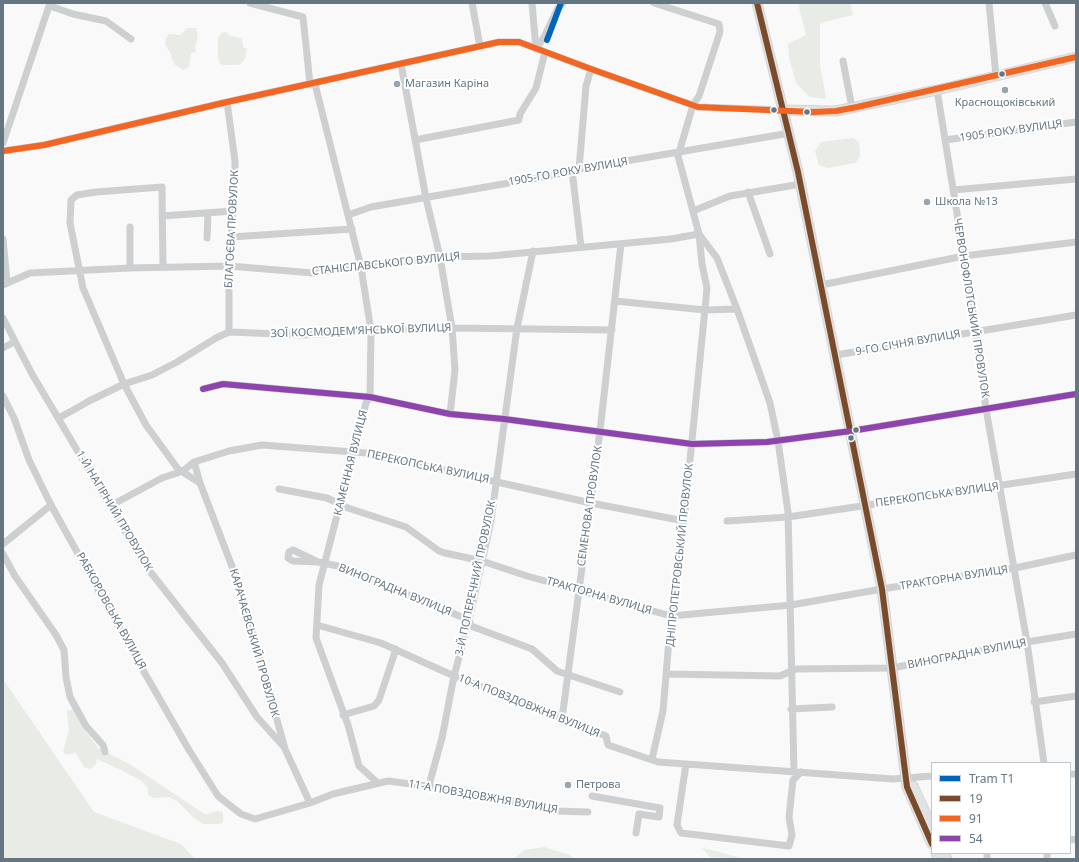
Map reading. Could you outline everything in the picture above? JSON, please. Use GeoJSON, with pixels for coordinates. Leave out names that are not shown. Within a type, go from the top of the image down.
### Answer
{"type":"FeatureCollection","features":[{"type":"Feature","properties":{"kind":"main road"},"geometry":{"type":"LineString","coordinates":[[757,3],[790,133],[801,184],[882,589],[907,787],[931,842]]}},
{"type":"Feature","properties":{"kind":"main road"},"geometry":{"type":"LineString","coordinates":[[784,110],[813,112],[836,111],[937,90],[1076,57]]}},
{"type":"Feature","properties":{"kind":"main road"},"geometry":{"type":"LineString","coordinates":[[905,777],[912,785],[931,825]]}},
{"type":"Feature","properties":{"kind":"street","name":"КАМЄННАЯ ВУЛИЦЯ"},"geometry":{"type":"LineString","coordinates":[[250,3],[303,17],[312,83],[352,229],[371,330],[370,397],[366,402],[340,504],[322,562],[316,638],[343,714],[359,766],[378,783]]}},
{"type":"Feature","properties":{"kind":"street"},"geometry":{"type":"LineString","coordinates":[[472,3],[480,46]]}},
{"type":"Feature","properties":{"kind":"street"},"geometry":{"type":"LineString","coordinates":[[532,3],[536,49]]}},
{"type":"Feature","properties":{"kind":"street"},"geometry":{"type":"LineString","coordinates":[[654,3],[719,24],[720,32],[699,96],[693,105],[678,156],[699,234],[717,258],[738,309],[770,403],[778,440],[788,517],[791,606],[791,709],[798,771],[793,780],[789,817],[792,835],[789,846],[681,834],[677,825],[686,764]]}},
{"type":"Feature","properties":{"kind":"street"},"geometry":{"type":"LineString","coordinates":[[989,3],[996,76]]}},
{"type":"Feature","properties":{"kind":"street"},"geometry":{"type":"LineString","coordinates":[[1044,3],[1055,26]]}},
{"type":"Feature","properties":{"kind":"street"},"geometry":{"type":"LineString","coordinates":[[3,143],[50,4],[73,14],[106,21],[131,39]]}},
{"type":"Feature","properties":{"kind":"street"},"geometry":{"type":"LineString","coordinates":[[536,49],[544,38],[560,5]]}},
{"type":"Feature","properties":{"kind":"street"},"geometry":{"type":"LineString","coordinates":[[3,151],[44,145],[227,102],[499,42],[519,42],[698,107],[784,110]]}},
{"type":"Feature","properties":{"kind":"street"},"geometry":{"type":"LineString","coordinates":[[415,140],[519,120],[520,114],[536,88],[545,52]]}},
{"type":"Feature","properties":{"kind":"street"},"geometry":{"type":"LineString","coordinates":[[843,61],[852,108]]}},
{"type":"Feature","properties":{"kind":"street"},"geometry":{"type":"LineString","coordinates":[[401,64],[426,198],[440,257],[452,328],[455,370],[450,414]]}},
{"type":"Feature","properties":{"kind":"street"},"geometry":{"type":"LineString","coordinates":[[581,247],[575,170],[586,86],[591,69]]}},
{"type":"Feature","properties":{"kind":"street","name":"ЧЕРВОНОФЛОТСЬКИЙ ПРОВУЛОК"},"geometry":{"type":"LineString","coordinates":[[937,90],[976,331],[986,409],[1001,486],[1027,642],[1034,702],[1044,762]]}},
{"type":"Feature","properties":{"kind":"street","name":"БЛАГОЄВА ПРОВУЛОК"},"geometry":{"type":"LineString","coordinates":[[227,102],[235,161],[235,184],[229,266],[229,332]]}},
{"type":"Feature","properties":{"kind":"street","name":"1905 РОКУ ВУЛИЦЯ"},"geometry":{"type":"LineString","coordinates":[[945,140],[1076,122]]}},
{"type":"Feature","properties":{"kind":"street","name":"1905-ГО РОКУ ВУЛИЦЯ"},"geometry":{"type":"LineString","coordinates":[[348,215],[371,207],[790,133]]}},
{"type":"Feature","properties":{"kind":"street"},"geometry":{"type":"LineString","coordinates":[[953,190],[1076,179]]}},
{"type":"Feature","properties":{"kind":"street"},"geometry":{"type":"LineString","coordinates":[[693,211],[730,196],[801,184]]}},
{"type":"Feature","properties":{"kind":"street"},"geometry":{"type":"LineString","coordinates":[[163,267],[162,187],[96,192],[77,195],[71,200],[70,223],[83,288],[124,384],[146,425],[178,469],[200,483]]}},
{"type":"Feature","properties":{"kind":"street"},"geometry":{"type":"LineString","coordinates":[[748,192],[770,254]]}},
{"type":"Feature","properties":{"kind":"street"},"geometry":{"type":"LineString","coordinates":[[162,216],[233,212]]}},
{"type":"Feature","properties":{"kind":"street"},"geometry":{"type":"LineString","coordinates":[[207,238],[208,213]]}},
{"type":"Feature","properties":{"kind":"street"},"geometry":{"type":"LineString","coordinates":[[130,227],[130,268]]}},
{"type":"Feature","properties":{"kind":"street"},"geometry":{"type":"LineString","coordinates":[[231,237],[352,229]]}},
{"type":"Feature","properties":{"kind":"street","name":"СТАНІСЛАВСЬКОГО ВУЛИЦЯ"},"geometry":{"type":"LineString","coordinates":[[5,283],[30,273],[130,268],[229,266],[313,273],[440,257],[490,256],[671,239],[699,234]]}},
{"type":"Feature","properties":{"kind":"street","name":"ДНІПРОПЕТРОВСЬКИЙ ПРОВУЛОК"},"geometry":{"type":"LineString","coordinates":[[652,759],[663,711],[668,674],[671,616],[684,521],[707,288],[702,264],[699,234]]}},
{"type":"Feature","properties":{"kind":"street"},"geometry":{"type":"LineString","coordinates":[[3,239],[5,283]]}},
{"type":"Feature","properties":{"kind":"street"},"geometry":{"type":"LineString","coordinates":[[821,285],[964,256],[1076,242]]}},
{"type":"Feature","properties":{"kind":"street","name":"СЕМЕНОВА ПРОВУЛОК"},"geometry":{"type":"LineString","coordinates":[[562,719],[600,431],[620,244]]}},
{"type":"Feature","properties":{"kind":"street","name":"3-Й ПОПЕРЕЧНИЙ ПРОВУЛОК"},"geometry":{"type":"LineString","coordinates":[[429,785],[442,738],[454,676],[469,620],[491,521],[517,328],[533,251]]}},
{"type":"Feature","properties":{"kind":"street"},"geometry":{"type":"LineString","coordinates":[[615,301],[705,310],[738,309]]}},
{"type":"Feature","properties":{"kind":"street","name":"9-ГО СІЧНЯ ВУЛИЦЯ"},"geometry":{"type":"LineString","coordinates":[[836,355],[1076,315]]}},
{"type":"Feature","properties":{"kind":"street","name":"1-Й НАГІРНИЙ ПРОВУЛОК"},"geometry":{"type":"LineString","coordinates":[[3,318],[14,342],[32,374],[145,565],[222,663],[257,716],[285,749]]}},
{"type":"Feature","properties":{"kind":"street","name":"ЗОЇ КОСМОДЕМ’ЯНСЬКОЇ ВУЛИЦЯ"},"geometry":{"type":"LineString","coordinates":[[59,418],[124,384],[158,372],[229,332],[303,335],[371,330],[452,328],[612,330]]}},
{"type":"Feature","properties":{"kind":"street"},"geometry":{"type":"LineString","coordinates":[[3,348],[14,342]]}},
{"type":"Feature","properties":{"kind":"street"},"geometry":{"type":"LineString","coordinates":[[202,389],[223,384],[370,397],[450,414],[504,419],[692,444],[767,442],[802,436],[851,431],[1076,394]]}},
{"type":"Feature","properties":{"kind":"street","name":"РАБКОРОВСЬКА ВУЛИЦЯ"},"geometry":{"type":"LineString","coordinates":[[3,396],[14,418],[29,460],[51,505],[189,750],[218,796],[241,814]]}},
{"type":"Feature","properties":{"kind":"street","name":"ПЕРЕКОПСЬКА ВУЛИЦЯ"},"geometry":{"type":"LineString","coordinates":[[110,506],[162,478],[183,471],[194,462],[229,451],[262,446],[367,453],[684,521]]}},
{"type":"Feature","properties":{"kind":"street","name":"КАРАЧАЄВСЬКИЙ ПРОВУЛОК"},"geometry":{"type":"LineString","coordinates":[[194,462],[200,483],[233,570],[276,708],[277,720],[285,749],[310,803]]}},
{"type":"Feature","properties":{"kind":"street","name":"ПЕРЕКОПСЬКА ВУЛИЦЯ"},"geometry":{"type":"LineString","coordinates":[[727,521],[788,517],[1076,474]]}},
{"type":"Feature","properties":{"kind":"street","name":"ТРАКТОРНА ВУЛИЦЯ"},"geometry":{"type":"LineString","coordinates":[[279,489],[327,498],[340,504],[406,526],[439,551],[482,561],[527,576],[671,616],[791,606],[882,589],[1015,568],[1076,555]]}},
{"type":"Feature","properties":{"kind":"street"},"geometry":{"type":"LineString","coordinates":[[3,544],[51,505]]}},
{"type":"Feature","properties":{"kind":"street"},"geometry":{"type":"LineString","coordinates":[[3,554],[15,576],[56,635],[64,650],[66,677],[70,697],[86,726],[102,745],[105,752]]}},
{"type":"Feature","properties":{"kind":"street","name":"ВИНОГРАДНА ВУЛИЦЯ"},"geometry":{"type":"LineString","coordinates":[[322,562],[370,579],[469,620],[471,626],[532,649],[548,665],[567,676],[620,692]]}},
{"type":"Feature","properties":{"kind":"street","name":"10-А ПОВЗДОВЖНЯ ВУЛИЦЯ"},"geometry":{"type":"LineString","coordinates":[[317,625],[381,643],[396,649],[454,676],[606,736],[608,745],[658,762],[893,779],[931,776]]}},
{"type":"Feature","properties":{"kind":"street","name":"ВИНОГРАДНА ВУЛИЦЯ"},"geometry":{"type":"LineString","coordinates":[[668,674],[780,676],[796,669],[892,668],[1076,634]]}},
{"type":"Feature","properties":{"kind":"street"},"geometry":{"type":"LineString","coordinates":[[343,714],[374,706],[379,700],[396,649]]}},
{"type":"Feature","properties":{"kind":"street"},"geometry":{"type":"LineString","coordinates":[[1034,702],[1076,696]]}},
{"type":"Feature","properties":{"kind":"street"},"geometry":{"type":"LineString","coordinates":[[791,709],[832,707]]}},
{"type":"Feature","properties":{"kind":"street","name":"11-А ПОВЗДОВЖНЯ ВУЛИЦЯ"},"geometry":{"type":"LineString","coordinates":[[241,814],[255,819],[310,803],[334,794],[388,781],[429,785],[473,792],[556,811],[588,812]]}},
{"type":"Feature","properties":{"kind":"street"},"geometry":{"type":"LineString","coordinates":[[592,796],[660,808],[659,817],[639,814],[636,833]]}},
{"type":"Feature","properties":{"kind":"shaded area"},"geometry":{"type":"Polygon","coordinates":[[[798,3],[850,3],[853,15],[820,23],[820,65],[826,99],[810,97],[796,83],[789,58],[788,44],[806,35],[798,3]]]}},
{"type":"Feature","properties":{"kind":"shaded area"},"geometry":{"type":"Polygon","coordinates":[[[188,28],[196,28],[198,37],[195,48],[196,52],[191,53],[189,67],[183,70],[174,64],[170,52],[165,45],[166,38],[169,34],[180,35],[188,28]]]}},
{"type":"Feature","properties":{"kind":"shaded area"},"geometry":{"type":"Polygon","coordinates":[[[226,32],[230,36],[242,38],[243,47],[247,49],[245,59],[239,65],[222,65],[220,63],[218,57],[218,37],[222,33],[226,32]]]}},
{"type":"Feature","properties":{"kind":"shaded area"},"geometry":{"type":"Polygon","coordinates":[[[853,138],[858,141],[860,149],[860,157],[855,163],[828,168],[819,165],[815,151],[821,142],[853,138]]]}},
{"type":"Feature","properties":{"kind":"shaded area"},"geometry":{"type":"Polygon","coordinates":[[[3,679],[94,812],[181,844],[195,859],[3,859],[3,679]]]}},
{"type":"Feature","properties":{"kind":"shaded area"},"geometry":{"type":"Polygon","coordinates":[[[74,709],[84,729],[98,748],[131,765],[206,815],[216,811],[223,812],[223,823],[203,824],[193,817],[177,801],[169,797],[154,798],[148,795],[148,788],[140,780],[121,770],[97,759],[96,764],[91,769],[84,767],[76,753],[66,755],[63,752],[69,730],[67,711],[74,709]]]}},
{"type":"Feature","properties":{"kind":"shaded area"},"geometry":{"type":"Polygon","coordinates":[[[544,847],[570,855],[574,859],[514,859],[524,850],[544,847]]]}},
{"type":"Feature","properties":{"kind":"shaded area"},"geometry":{"type":"Polygon","coordinates":[[[702,848],[715,851],[745,859],[710,857],[702,848]]]}},
{"type":"Feature","properties":{"kind":"tram line","name":"T1"},"geometry":{"type":"LineString","coordinates":[[547,40],[561,3]]}},
{"type":"Feature","properties":{"kind":"transit line","name":"19"},"geometry":{"type":"LineString","coordinates":[[757,3],[798,172],[882,589],[907,787],[931,842]]}},
{"type":"Feature","properties":{"kind":"transit line","name":"91"},"geometry":{"type":"LineString","coordinates":[[3,151],[44,145],[227,102],[499,42],[519,42],[698,107],[813,112],[836,111],[857,107],[1076,57]]}},
{"type":"Feature","properties":{"kind":"transit line","name":"54"},"geometry":{"type":"LineString","coordinates":[[203,389],[223,384],[370,397],[450,414],[504,419],[692,444],[767,442],[851,431],[1076,394]]}},
{"type":"Feature","properties":{"kind":"place","name":"Магазин Каріна"},"geometry":{"type":"Point","coordinates":[397,84]}},
{"type":"Feature","properties":{"kind":"place","name":"Краснощоківський"},"geometry":{"type":"Point","coordinates":[1005,90]}},
{"type":"Feature","properties":{"kind":"place","name":"Школа №13"},"geometry":{"type":"Point","coordinates":[927,202]}},
{"type":"Feature","properties":{"kind":"place","name":"Петрова"},"geometry":{"type":"Point","coordinates":[568,785]}}]}
